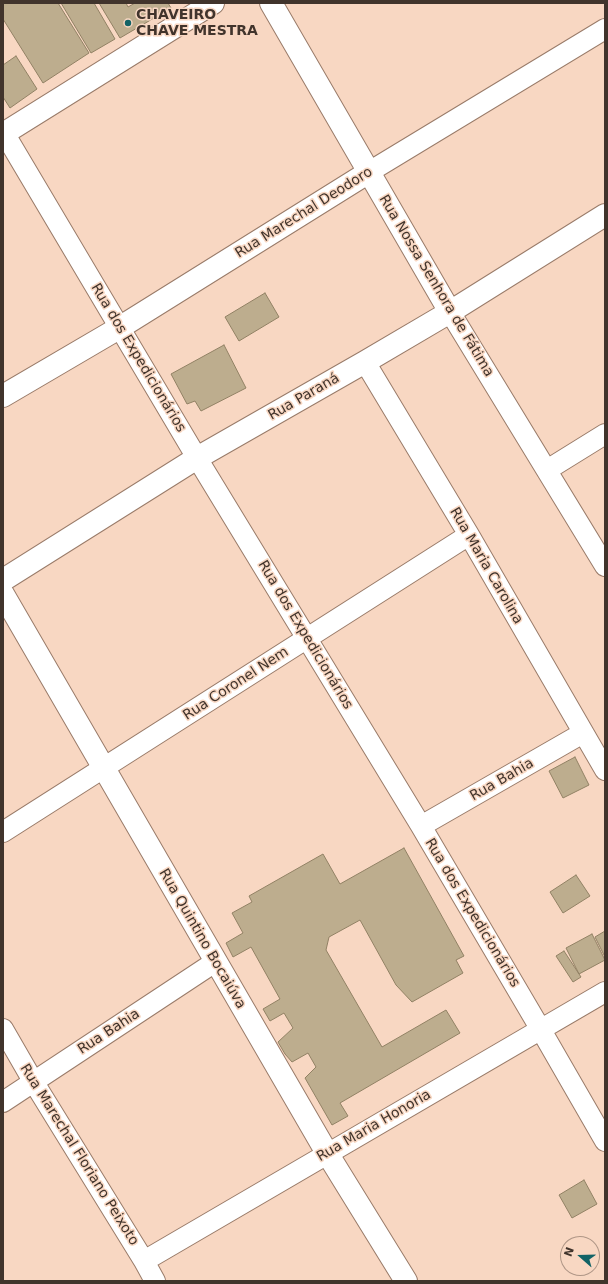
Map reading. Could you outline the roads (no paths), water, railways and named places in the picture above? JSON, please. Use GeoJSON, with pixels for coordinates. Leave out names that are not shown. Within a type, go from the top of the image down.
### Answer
{"type":"FeatureCollection","features":[{"type":"Feature","properties":{"kind":"street"},"geometry":{"type":"LineString","coordinates":[[3,132],[213,3]]}},
{"type":"Feature","properties":{"kind":"street","name":"Rua Nossa Senhora de Fátima"},"geometry":{"type":"LineString","coordinates":[[271,3],[450,312],[605,566]]}},
{"type":"Feature","properties":{"kind":"street","name":"Rua Marechal Deodoro"},"geometry":{"type":"LineString","coordinates":[[3,396],[119,328],[369,172],[605,29]]}},
{"type":"Feature","properties":{"kind":"street","name":"Rua dos Expedicionários"},"geometry":{"type":"LineString","coordinates":[[3,132],[197,458],[421,826],[605,1141]]}},
{"type":"Feature","properties":{"kind":"street","name":"Rua Paraná"},"geometry":{"type":"LineString","coordinates":[[3,580],[197,458],[366,362],[450,312],[605,215]]}},
{"type":"Feature","properties":{"kind":"street","name":"Rua Maria Carolina"},"geometry":{"type":"LineString","coordinates":[[366,362],[469,535],[605,770]]}},
{"type":"Feature","properties":{"kind":"street"},"geometry":{"type":"LineString","coordinates":[[547,470],[605,434]]}},
{"type":"Feature","properties":{"kind":"street","name":"Rua Coronel Nem"},"geometry":{"type":"LineString","coordinates":[[3,832],[469,535]]}},
{"type":"Feature","properties":{"kind":"street","name":"Rua Quintino Bocaiúva"},"geometry":{"type":"LineString","coordinates":[[3,594],[327,1154],[406,1281]]}},
{"type":"Feature","properties":{"kind":"street","name":"Rua Bahia"},"geometry":{"type":"LineString","coordinates":[[421,826],[583,733]]}},
{"type":"Feature","properties":{"kind":"street","name":"Rua Bahia"},"geometry":{"type":"LineString","coordinates":[[3,1102],[215,962]]}},
{"type":"Feature","properties":{"kind":"street","name":"Rua Maria Honoria"},"geometry":{"type":"LineString","coordinates":[[144,1261],[605,992]]}},
{"type":"Feature","properties":{"kind":"street","name":"Rua Marechal Floriano Peixoto"},"geometry":{"type":"LineString","coordinates":[[3,1030],[155,1281]]}},
{"type":"Feature","properties":{"kind":"place","name":"CHAVEIRO CHAVE MESTRA"},"geometry":{"type":"Point","coordinates":[128,23]}}]}
